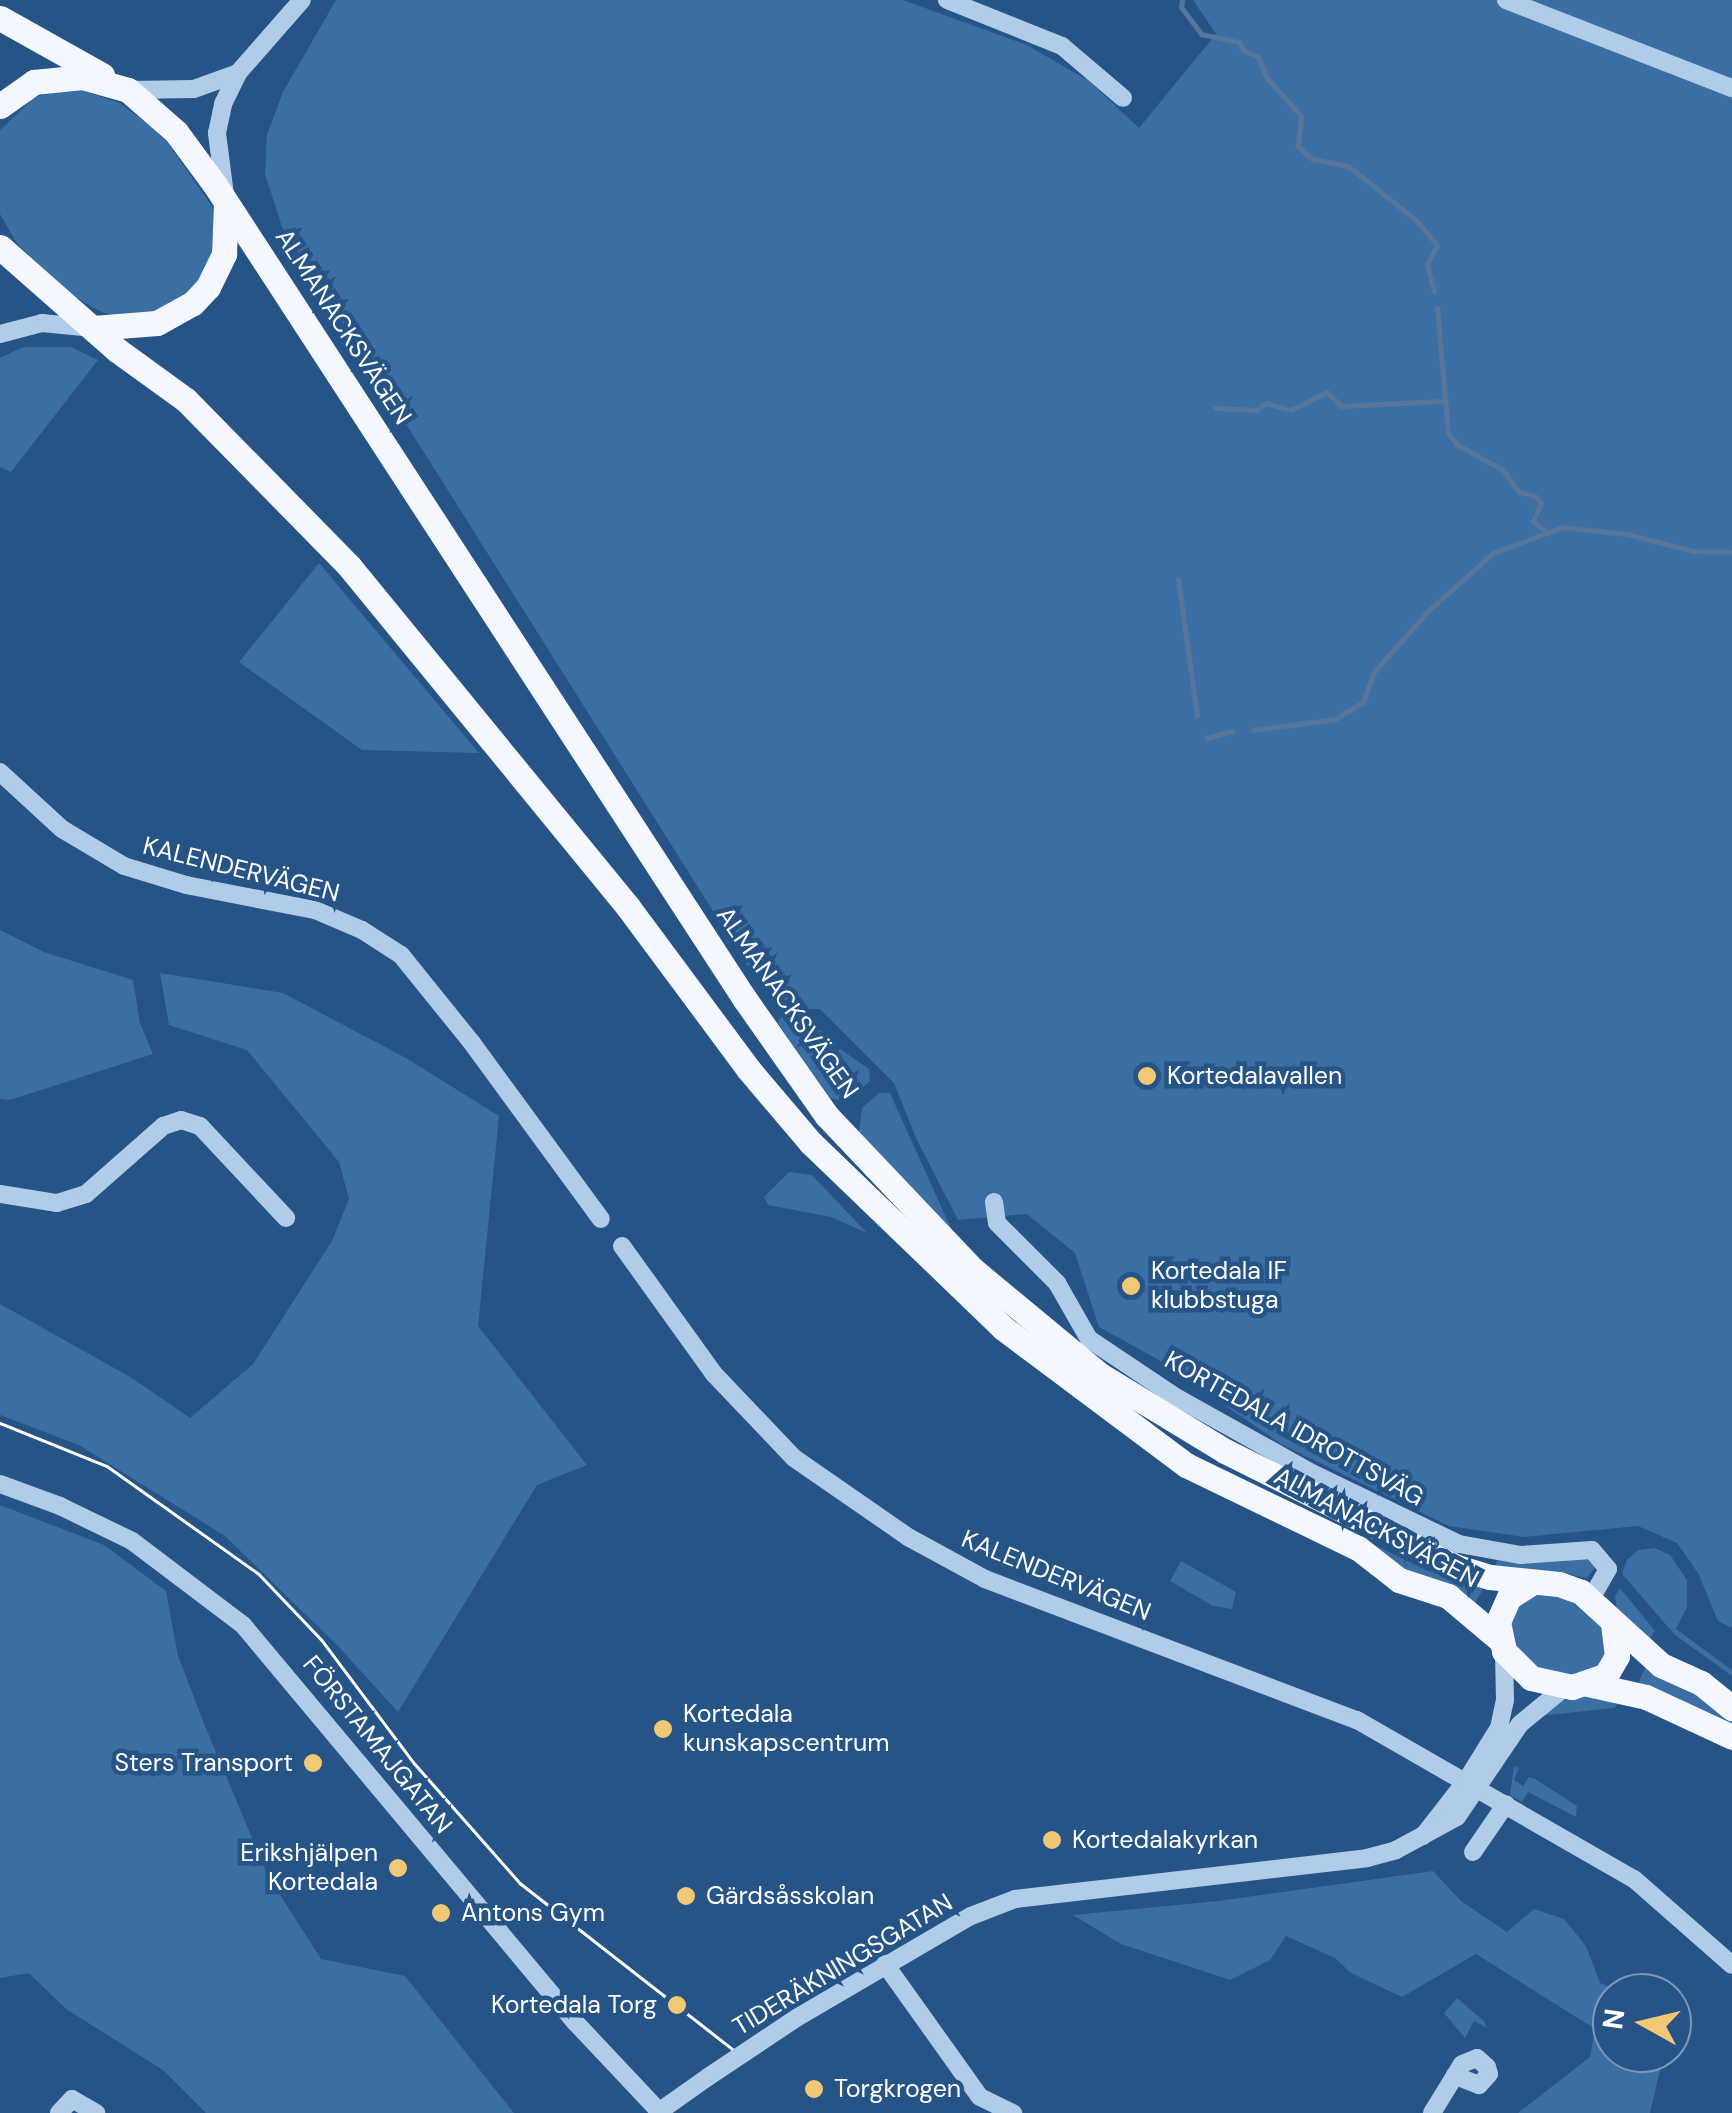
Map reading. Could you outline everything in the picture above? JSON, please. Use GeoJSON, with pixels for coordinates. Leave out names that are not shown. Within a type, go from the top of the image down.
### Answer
{"type":"FeatureCollection","features":[{"type":"Feature","properties":{"kind":"main road"},"geometry":{"type":"LineString","coordinates":[[0,18],[128,90]]}},
{"type":"Feature","properties":{"kind":"main road"},"geometry":{"type":"LineString","coordinates":[[0,106],[19,91],[50,78],[82,77],[128,90]]}},
{"type":"Feature","properties":{"kind":"main road","name":"ALMANACKSVÄGEN"},"geometry":{"type":"LineString","coordinates":[[128,90],[176,132],[226,204],[744,998],[827,1116],[972,1269],[1100,1376],[1225,1451],[1388,1536],[1474,1574],[1559,1584],[1591,1598]]}},
{"type":"Feature","properties":{"kind":"main road"},"geometry":{"type":"LineString","coordinates":[[93,328],[157,323],[193,303],[208,287],[224,254],[226,204]]}},
{"type":"Feature","properties":{"kind":"main road","name":"ALMANACKSVÄGEN"},"geometry":{"type":"LineString","coordinates":[[0,247],[93,328],[186,400],[349,566],[628,907],[749,1070],[798,1128],[1003,1328],[1186,1465],[1358,1548],[1399,1580],[1448,1596],[1502,1645],[1531,1678],[1646,1696],[1732,1737]]}},
{"type":"Feature","properties":{"kind":"main road","name":"ALMANACKSVÄGEN"},"geometry":{"type":"LineString","coordinates":[[1502,1645],[1498,1622],[1506,1601],[1534,1582]]}},
{"type":"Feature","properties":{"kind":"main road"},"geometry":{"type":"LineString","coordinates":[[1591,1598],[1661,1665],[1701,1683],[1732,1708]]}},
{"type":"Feature","properties":{"kind":"main road"},"geometry":{"type":"LineString","coordinates":[[1576,1686],[1606,1674],[1614,1662],[1618,1646],[1614,1624]]}},
{"type":"Feature","properties":{"kind":"street"},"geometry":{"type":"LineString","coordinates":[[226,204],[218,122],[238,73],[302,0]]}},
{"type":"Feature","properties":{"kind":"street"},"geometry":{"type":"LineString","coordinates":[[947,0],[1062,46],[1123,98]]}},
{"type":"Feature","properties":{"kind":"street"},"geometry":{"type":"LineString","coordinates":[[1506,0],[1732,88]]}},
{"type":"Feature","properties":{"kind":"street"},"geometry":{"type":"LineString","coordinates":[[128,90],[194,90],[238,73]]}},
{"type":"Feature","properties":{"kind":"street"},"geometry":{"type":"LineString","coordinates":[[0,334],[42,322],[93,328]]}},
{"type":"Feature","properties":{"kind":"street","name":"KALENDERVÄGEN"},"geometry":{"type":"LineString","coordinates":[[0,772],[62,828],[124,866],[186,885],[315,910],[348,923],[401,955],[472,1042],[601,1219]]}},
{"type":"Feature","properties":{"kind":"street"},"geometry":{"type":"LineString","coordinates":[[0,1194],[57,1203],[86,1194],[163,1126],[182,1120],[200,1126],[286,1218]]}},
{"type":"Feature","properties":{"kind":"street","name":"KORTEDALA IDROTTSVÄG"},"geometry":{"type":"LineString","coordinates":[[994,1202],[998,1223],[1057,1282],[1088,1339],[1174,1396],[1312,1473],[1459,1544],[1521,1555],[1592,1550],[1608,1569],[1591,1598]]}},
{"type":"Feature","properties":{"kind":"street","name":"KALENDERVÄGEN"},"geometry":{"type":"LineString","coordinates":[[622,1246],[716,1376],[794,1458],[908,1537],[986,1579],[1357,1720],[1651,1890],[1732,1965]]}},
{"type":"Feature","properties":{"kind":"street","name":"FÖRSTAMAJGATAN"},"geometry":{"type":"LineString","coordinates":[[0,1484],[60,1506],[132,1541],[242,1625],[564,2010],[657,2112]]}},
{"type":"Feature","properties":{"kind":"street","name":"TIDERÄKNINGSGATAN"},"geometry":{"type":"LineString","coordinates":[[1473,1785],[1499,1728],[1506,1682],[1502,1645]]}},
{"type":"Feature","properties":{"kind":"street","name":"TIDERÄKNINGSGATAN"},"geometry":{"type":"LineString","coordinates":[[657,2112],[798,2017],[886,1964],[971,1916],[1015,1900],[1367,1858],[1396,1850],[1422,1836],[1473,1785],[1520,1724],[1576,1686]]}},
{"type":"Feature","properties":{"kind":"street"},"geometry":{"type":"LineString","coordinates":[[1473,1852],[1506,1804]]}},
{"type":"Feature","properties":{"kind":"street"},"geometry":{"type":"LineString","coordinates":[[886,1964],[980,2097],[1013,2113]]}},
{"type":"Feature","properties":{"kind":"street"},"geometry":{"type":"LineString","coordinates":[[1432,2113],[1456,2076]]}},
{"type":"Feature","properties":{"kind":"street"},"geometry":{"type":"LineString","coordinates":[[59,2113],[70,2099],[81,2101],[96,2113]]}},
{"type":"Feature","properties":{"kind":"shaded area"},"geometry":{"type":"Polygon","coordinates":[[[336,0],[903,0],[1027,45],[1089,81],[1139,128],[1216,34],[1193,0],[1732,0],[1732,1628],[1718,1621],[1698,1573],[1677,1543],[1638,1526],[1524,1537],[1449,1526],[1281,1444],[1159,1360],[1099,1327],[1075,1253],[1027,1214],[958,1220],[916,1138],[894,1083],[820,1009],[795,1009],[752,973],[282,227],[265,174],[267,135],[283,92],[336,0]]]}},
{"type":"Feature","properties":{"kind":"shaded area"},"geometry":{"type":"Polygon","coordinates":[[[75,88],[119,103],[147,123],[167,142],[214,209],[211,269],[170,309],[133,318],[104,313],[83,302],[50,279],[16,242],[0,214],[0,130],[35,97],[75,88]]]}},
{"type":"Feature","properties":{"kind":"shaded area"},"geometry":{"type":"Polygon","coordinates":[[[23,347],[71,347],[98,360],[11,472],[0,467],[0,358],[23,347]]]}},
{"type":"Feature","properties":{"kind":"shaded area"},"geometry":{"type":"Polygon","coordinates":[[[319,563],[479,753],[362,750],[239,662],[319,563]]]}},
{"type":"Feature","properties":{"kind":"shaded area"},"geometry":{"type":"Polygon","coordinates":[[[0,930],[44,952],[133,980],[140,1023],[153,1054],[10,1100],[0,1099],[0,930]]]}},
{"type":"Feature","properties":{"kind":"shaded area"},"geometry":{"type":"Polygon","coordinates":[[[160,973],[283,993],[406,1058],[499,1116],[478,1326],[587,1465],[537,1485],[398,1712],[337,1645],[225,1536],[79,1445],[0,1415],[0,1304],[132,1378],[190,1418],[253,1364],[332,1241],[349,1199],[339,1162],[247,1050],[169,1025],[160,973]]]}},
{"type":"Feature","properties":{"kind":"shaded area"},"geometry":{"type":"Polygon","coordinates":[[[790,1008],[837,1043],[814,1070],[840,1049],[869,1069],[870,1081],[847,1102],[830,1098],[777,1022],[790,1008]]]}},
{"type":"Feature","properties":{"kind":"shaded area"},"geometry":{"type":"Polygon","coordinates":[[[879,1093],[890,1093],[953,1233],[859,1132],[862,1108],[879,1093]]]}},
{"type":"Feature","properties":{"kind":"shaded area"},"geometry":{"type":"Polygon","coordinates":[[[789,1172],[812,1175],[867,1233],[831,1217],[768,1205],[764,1197],[789,1172]]]}},
{"type":"Feature","properties":{"kind":"shaded area"},"geometry":{"type":"Polygon","coordinates":[[[0,1505],[104,1545],[166,1591],[178,1656],[268,1876],[321,1959],[405,1976],[514,2113],[206,2113],[163,2070],[66,2009],[29,1973],[0,1978],[0,1505]]]}},
{"type":"Feature","properties":{"kind":"shaded area"},"geometry":{"type":"Polygon","coordinates":[[[1309,1513],[1428,1571],[1485,1582],[1482,1591],[1473,1606],[1418,1580],[1309,1513]]]}},
{"type":"Feature","properties":{"kind":"shaded area"},"geometry":{"type":"Polygon","coordinates":[[[1655,1548],[1670,1555],[1687,1580],[1687,1607],[1676,1629],[1732,1670],[1732,1676],[1675,1635],[1622,1574],[1627,1560],[1638,1550],[1655,1548]]]}},
{"type":"Feature","properties":{"kind":"shaded area"},"geometry":{"type":"Polygon","coordinates":[[[1586,1557],[1596,1566],[1587,1578],[1556,1571],[1495,1572],[1497,1559],[1586,1557]]]}},
{"type":"Feature","properties":{"kind":"shaded area"},"geometry":{"type":"Polygon","coordinates":[[[1181,1561],[1236,1592],[1232,1609],[1213,1606],[1170,1581],[1181,1561]]]}},
{"type":"Feature","properties":{"kind":"shaded area"},"geometry":{"type":"Polygon","coordinates":[[[1620,1588],[1655,1631],[1645,1644],[1617,1610],[1615,1596],[1620,1588]]]}},
{"type":"Feature","properties":{"kind":"shaded area"},"geometry":{"type":"Polygon","coordinates":[[[1535,1594],[1562,1596],[1599,1620],[1607,1651],[1599,1667],[1572,1678],[1532,1665],[1509,1638],[1507,1626],[1517,1603],[1535,1594]]]}},
{"type":"Feature","properties":{"kind":"shaded area"},"geometry":{"type":"Polygon","coordinates":[[[1647,1664],[1732,1715],[1732,1725],[1637,1686],[1647,1664]]]}},
{"type":"Feature","properties":{"kind":"shaded area"},"geometry":{"type":"Polygon","coordinates":[[[1588,1694],[1620,1695],[1615,1708],[1538,1716],[1561,1701],[1588,1694]]]}},
{"type":"Feature","properties":{"kind":"shaded area"},"geometry":{"type":"Polygon","coordinates":[[[1514,1766],[1519,1768],[1514,1780],[1523,1786],[1529,1777],[1535,1779],[1577,1806],[1576,1817],[1528,1792],[1522,1802],[1510,1795],[1514,1766]]]}},
{"type":"Feature","properties":{"kind":"shaded area"},"geometry":{"type":"Polygon","coordinates":[[[1433,1871],[1461,1901],[1507,1932],[1534,1909],[1564,1919],[1586,1946],[1596,1973],[1592,1973],[1592,2027],[1476,1954],[1402,1997],[1351,1973],[1335,1958],[1286,1936],[1270,1960],[1230,1980],[1121,1944],[1073,1915],[1218,1901],[1433,1871]]]}},
{"type":"Feature","properties":{"kind":"shaded area"},"geometry":{"type":"Polygon","coordinates":[[[1457,1998],[1487,2028],[1474,2021],[1465,2038],[1444,2013],[1457,1998]]]}},
{"type":"Feature","properties":{"kind":"shaded area"},"geometry":{"type":"Polygon","coordinates":[[[1592,2046],[1592,2073],[1659,2073],[1650,2113],[1518,2113],[1590,2057],[1592,2046]]]}},
{"type":"Feature","properties":{"kind":"waterway"},"geometry":{"type":"LineString","coordinates":[[1182,0],[1181,7],[1201,34],[1239,42],[1243,50],[1258,57],[1267,78],[1301,116],[1298,146],[1312,159],[1348,166],[1416,220],[1437,245],[1427,265],[1434,291]]}},
{"type":"Feature","properties":{"kind":"waterway"},"geometry":{"type":"LineString","coordinates":[[1437,308],[1448,432],[1456,444],[1503,470],[1519,492],[1535,496],[1541,503],[1533,521],[1546,532]]}},
{"type":"Feature","properties":{"kind":"waterway"},"geometry":{"type":"LineString","coordinates":[[1215,408],[1256,410],[1266,403],[1291,410],[1327,392],[1341,406],[1442,401]]}},
{"type":"Feature","properties":{"kind":"waterway"},"geometry":{"type":"LineString","coordinates":[[1253,730],[1335,719],[1363,702],[1374,672],[1429,610],[1493,553],[1563,527],[1627,534],[1693,551],[1732,552]]}},
{"type":"Feature","properties":{"kind":"waterway"},"geometry":{"type":"LineString","coordinates":[[1178,579],[1197,716]]}},
{"type":"Feature","properties":{"kind":"waterway"},"geometry":{"type":"LineString","coordinates":[[1207,738],[1232,731]]}},
{"type":"Feature","properties":{"kind":"tram line"},"geometry":{"type":"LineString","coordinates":[[0,1423],[107,1466],[259,1574],[321,1639],[415,1764],[520,1883],[735,2051]]}},
{"type":"Feature","properties":{"kind":"place","name":"Kortedalavallen"},"geometry":{"type":"Point","coordinates":[1147,1076]}},
{"type":"Feature","properties":{"kind":"place","name":"Kortedala IF klubbstuga"},"geometry":{"type":"Point","coordinates":[1131,1286]}},
{"type":"Feature","properties":{"kind":"place","name":"Kortedala kunskapscentrum"},"geometry":{"type":"Point","coordinates":[663,1729]}},
{"type":"Feature","properties":{"kind":"place","name":"Sters Transport"},"geometry":{"type":"Point","coordinates":[313,1763]}},
{"type":"Feature","properties":{"kind":"place","name":"Kortedalakyrkan"},"geometry":{"type":"Point","coordinates":[1052,1840]}},
{"type":"Feature","properties":{"kind":"place","name":"Erikshjälpen Kortedala"},"geometry":{"type":"Point","coordinates":[398,1868]}},
{"type":"Feature","properties":{"kind":"place","name":"Gärdsåsskolan"},"geometry":{"type":"Point","coordinates":[686,1896]}},
{"type":"Feature","properties":{"kind":"place","name":"Antons Gym"},"geometry":{"type":"Point","coordinates":[441,1913]}},
{"type":"Feature","properties":{"kind":"place","name":"Kortedala Torg"},"geometry":{"type":"Point","coordinates":[677,2005]}},
{"type":"Feature","properties":{"kind":"place","name":"Torgkrogen"},"geometry":{"type":"Point","coordinates":[814,2089]}}]}
